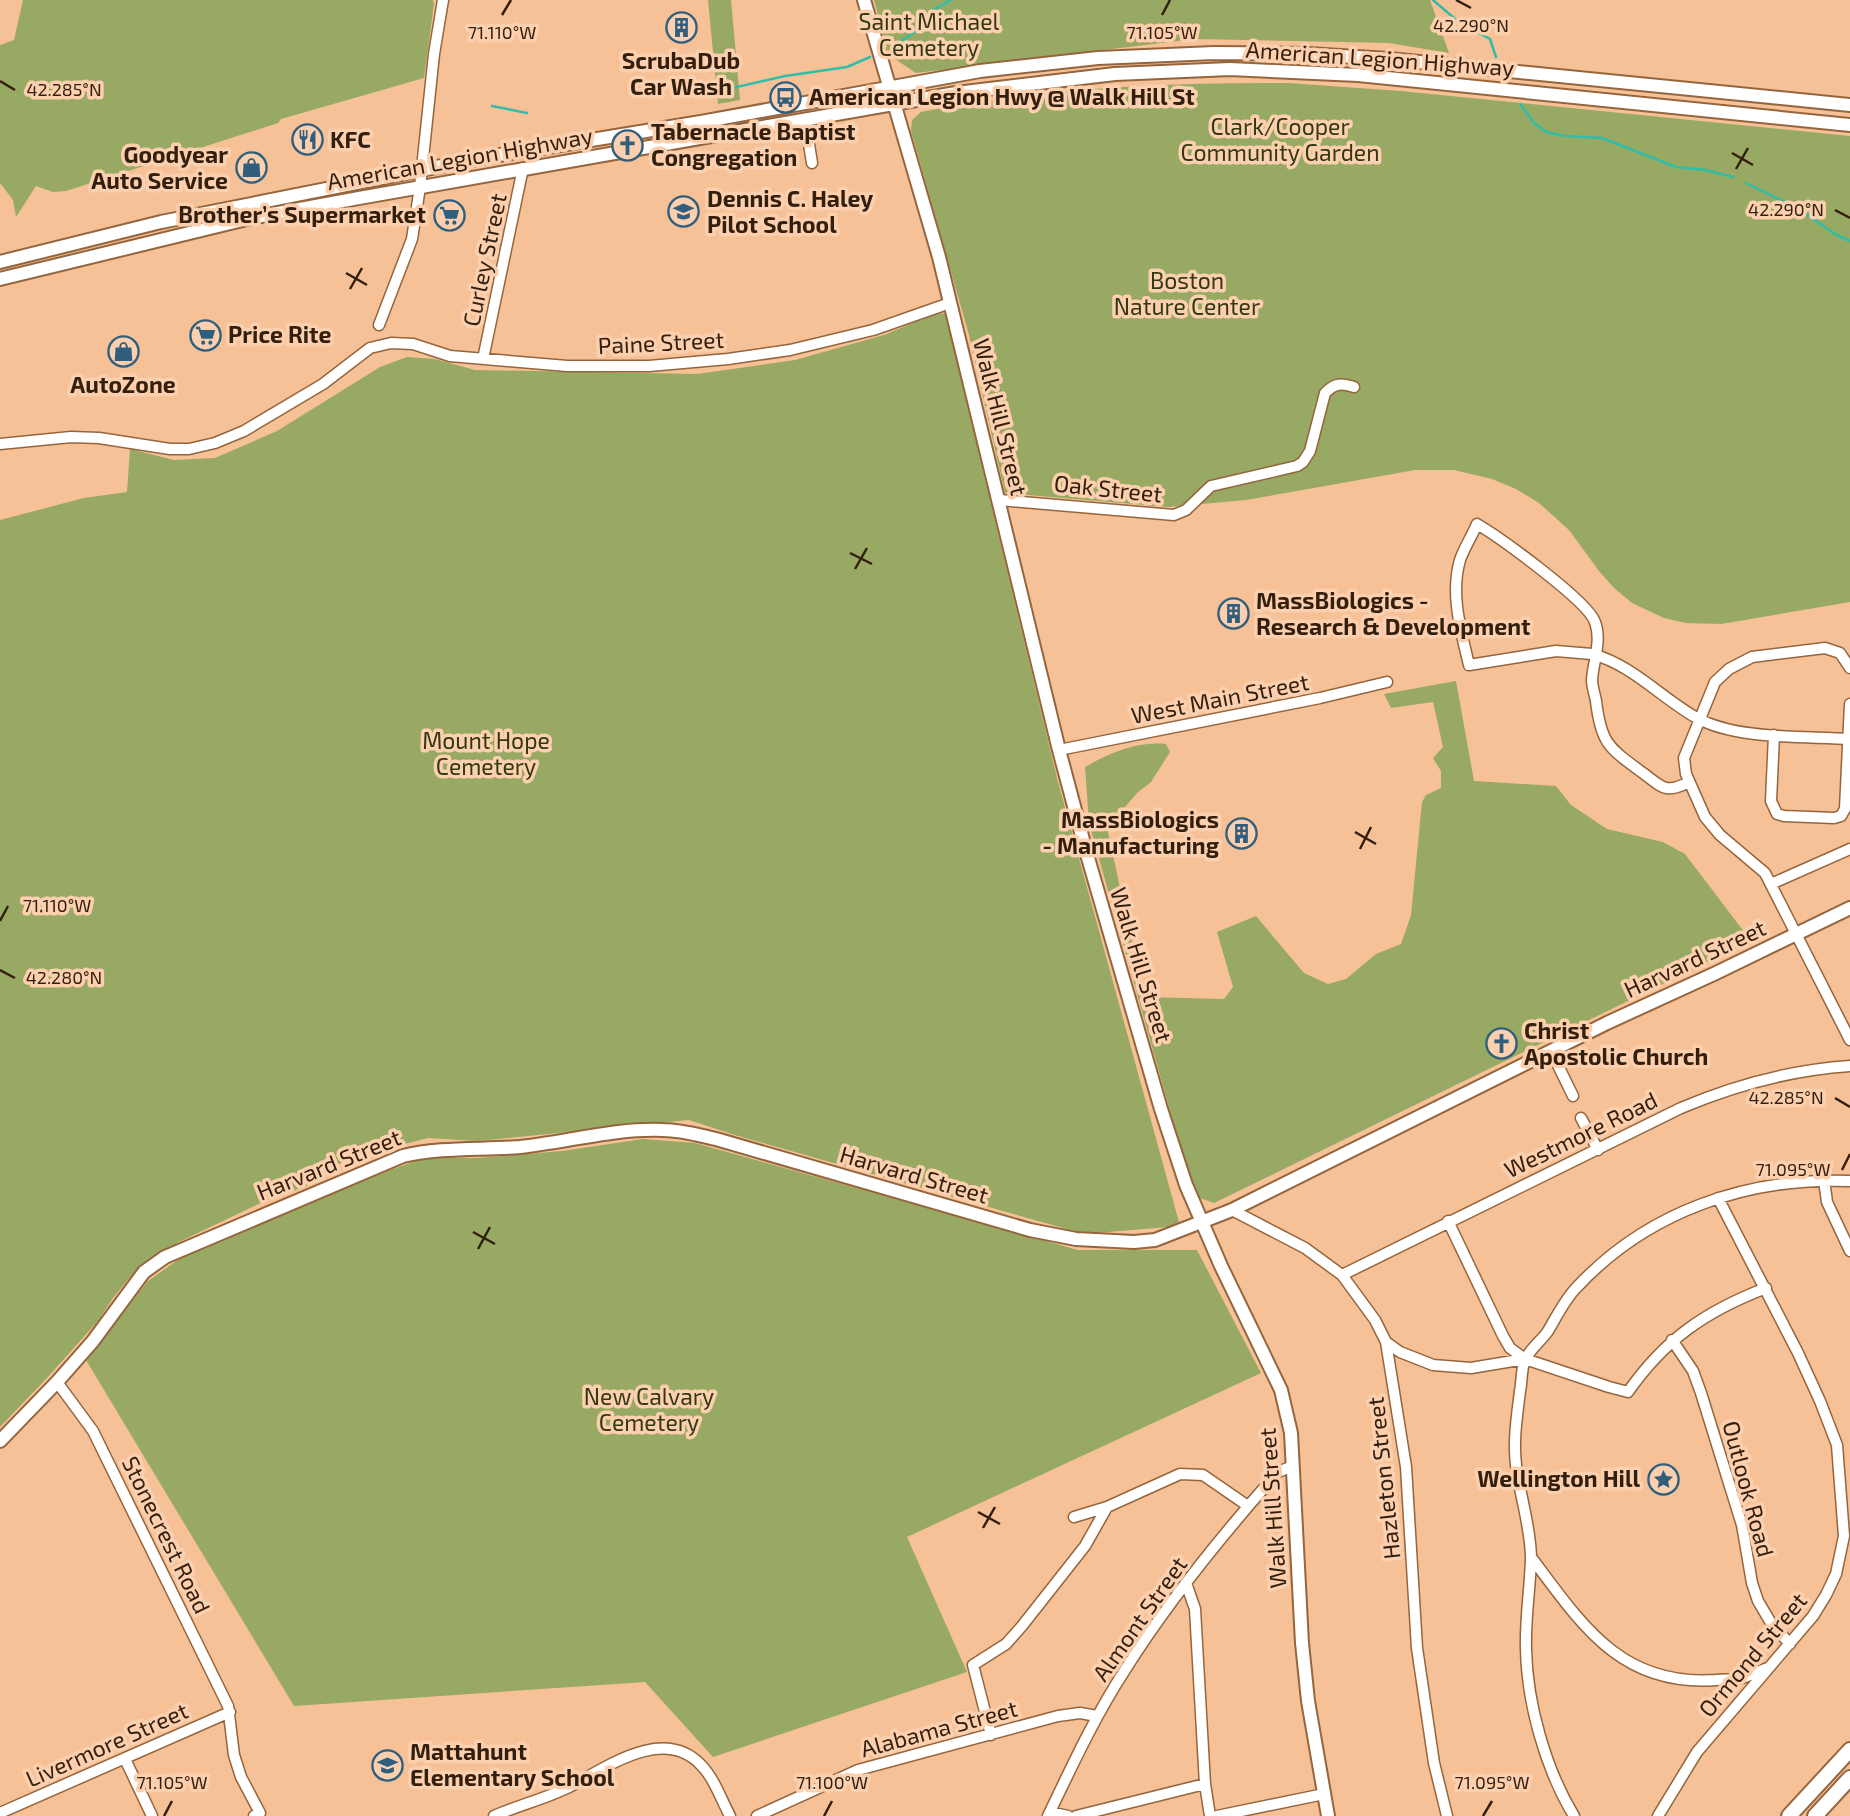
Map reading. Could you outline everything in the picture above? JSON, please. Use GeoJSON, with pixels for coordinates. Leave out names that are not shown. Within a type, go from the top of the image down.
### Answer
{"type":"FeatureCollection","features":[{"type":"Feature","properties":{"kind":"highway"},"geometry":{"type":"LineString","coordinates":[[1789,1816],[1850,1751]]}},
{"type":"Feature","properties":{"kind":"highway"},"geometry":{"type":"LineString","coordinates":[[1814,1816],[1850,1778]]}},
{"type":"Feature","properties":{"kind":"main road","name":"Walk Hill Street"},"geometry":{"type":"LineString","coordinates":[[864,0],[950,303],[1059,750],[1161,1110],[1186,1185],[1220,1266],[1281,1390],[1291,1433],[1308,1702],[1328,1816]]}},
{"type":"Feature","properties":{"kind":"main road","name":"American Legion Highway"},"geometry":{"type":"LineString","coordinates":[[6,261],[161,222],[422,170],[701,122],[889,86],[980,71],[1098,58],[1214,53],[1308,54],[1389,59],[1850,105]]}},
{"type":"Feature","properties":{"kind":"main road","name":"American Legion Highway"},"geometry":{"type":"LineString","coordinates":[[0,279],[251,218],[894,103],[1004,86],[1115,74],[1181,70],[1292,71],[1450,83],[1850,125]]}},
{"type":"Feature","properties":{"kind":"main road"},"geometry":{"type":"LineString","coordinates":[[6,261],[16,275]]}},
{"type":"Feature","properties":{"kind":"main road","name":"Harvard Street"},"geometry":{"type":"LineString","coordinates":[[0,1441],[93,1340],[144,1272],[164,1256],[403,1156],[421,1152],[521,1147],[662,1130],[716,1139],[978,1217],[1076,1239],[1134,1242],[1155,1240],[1232,1210],[1550,1051],[1850,908]]}},
{"type":"Feature","properties":{"kind":"street"},"geometry":{"type":"LineString","coordinates":[[379,325],[412,239],[443,0]]}},
{"type":"Feature","properties":{"kind":"street"},"geometry":{"type":"LineString","coordinates":[[805,119],[812,163]]}},
{"type":"Feature","properties":{"kind":"street","name":"Curley Street"},"geometry":{"type":"LineString","coordinates":[[483,359],[523,168]]}},
{"type":"Feature","properties":{"kind":"street","name":"Paine Street"},"geometry":{"type":"LineString","coordinates":[[0,444],[71,437],[99,438],[170,449],[188,449],[215,443],[244,431],[323,384],[370,348],[391,343],[413,344],[450,356],[483,359],[575,366],[649,366],[790,350],[873,330],[950,303]]}},
{"type":"Feature","properties":{"kind":"street","name":"Oak Street"},"geometry":{"type":"LineString","coordinates":[[999,500],[1174,515],[1186,510],[1211,486],[1297,466],[1310,451],[1325,393],[1332,386],[1342,384],[1354,387]]}},
{"type":"Feature","properties":{"kind":"street"},"geometry":{"type":"LineString","coordinates":[[1689,782],[1675,789],[1667,789],[1638,770],[1605,741],[1599,725],[1592,682],[1596,655],[1597,629],[1593,618],[1512,546],[1477,524],[1460,559],[1456,591],[1459,622],[1469,666],[1556,651],[1596,655],[1638,676],[1699,719],[1744,732],[1849,739]]}},
{"type":"Feature","properties":{"kind":"street"},"geometry":{"type":"LineString","coordinates":[[1850,668],[1840,653],[1825,648],[1752,657],[1729,669],[1715,681],[1684,758],[1689,782],[1705,817],[1720,835],[1765,873],[1772,884],[1850,1040]]}},
{"type":"Feature","properties":{"kind":"street","name":"West Main Street"},"geometry":{"type":"LineString","coordinates":[[1059,750],[1306,701],[1387,682]]}},
{"type":"Feature","properties":{"kind":"street"},"geometry":{"type":"LineString","coordinates":[[1773,735],[1772,801],[1777,814],[1834,818],[1841,816],[1845,808],[1850,704]]}},
{"type":"Feature","properties":{"kind":"street"},"geometry":{"type":"LineString","coordinates":[[1772,884],[1850,849]]}},
{"type":"Feature","properties":{"kind":"street"},"geometry":{"type":"LineString","coordinates":[[1550,1051],[1573,1097]]}},
{"type":"Feature","properties":{"kind":"street","name":"Westmore Road"},"geometry":{"type":"LineString","coordinates":[[1342,1275],[1448,1221],[1723,1090],[1772,1077],[1850,1066]]}},
{"type":"Feature","properties":{"kind":"street"},"geometry":{"type":"LineString","coordinates":[[1581,1118],[1598,1150]]}},
{"type":"Feature","properties":{"kind":"street"},"geometry":{"type":"LineString","coordinates":[[1824,1180],[1827,1202],[1850,1251]]}},
{"type":"Feature","properties":{"kind":"street"},"geometry":{"type":"LineString","coordinates":[[1574,1816],[1547,1755],[1529,1688],[1527,1619],[1531,1557],[1516,1465],[1515,1434],[1525,1359],[1543,1338],[1575,1289],[1639,1233],[1675,1214],[1738,1191],[1785,1183],[1850,1181]]}},
{"type":"Feature","properties":{"kind":"street","name":"Ormond Street"},"geometry":{"type":"LineString","coordinates":[[1658,1816],[1697,1752],[1790,1644],[1826,1595],[1836,1574],[1844,1536],[1837,1445],[1820,1401],[1766,1288],[1718,1198]]}},
{"type":"Feature","properties":{"kind":"street","name":"Hazleton Street"},"geometry":{"type":"LineString","coordinates":[[1232,1210],[1306,1248],[1342,1275],[1368,1309],[1386,1342],[1406,1467],[1417,1648],[1434,1763],[1447,1816]]}},
{"type":"Feature","properties":{"kind":"street"},"geometry":{"type":"LineString","coordinates":[[1448,1221],[1510,1348],[1525,1359],[1609,1387],[1628,1391],[1652,1359],[1672,1340],[1705,1316],[1732,1301],[1766,1288]]}},
{"type":"Feature","properties":{"kind":"street","name":"Outlook Road"},"geometry":{"type":"LineString","coordinates":[[1672,1340],[1693,1371],[1701,1393],[1742,1525],[1752,1583],[1758,1601],[1771,1623],[1790,1644]]}},
{"type":"Feature","properties":{"kind":"street"},"geometry":{"type":"LineString","coordinates":[[1386,1342],[1400,1352],[1433,1365],[1452,1368],[1471,1368],[1525,1359]]}},
{"type":"Feature","properties":{"kind":"street","name":"Stonecrest Road"},"geometry":{"type":"LineString","coordinates":[[57,1382],[99,1441],[230,1712]]}},
{"type":"Feature","properties":{"kind":"street","name":"Almont Street"},"geometry":{"type":"LineString","coordinates":[[1049,1814],[1097,1716],[1125,1669],[1186,1584],[1248,1506],[1278,1472],[1293,1466]]}},
{"type":"Feature","properties":{"kind":"street"},"geometry":{"type":"LineString","coordinates":[[1074,1517],[1107,1507],[1180,1474],[1203,1475],[1248,1506]]}},
{"type":"Feature","properties":{"kind":"street"},"geometry":{"type":"LineString","coordinates":[[991,1735],[973,1665],[1006,1644],[1022,1626],[1085,1546],[1107,1507]]}},
{"type":"Feature","properties":{"kind":"street"},"geometry":{"type":"LineString","coordinates":[[1531,1557],[1591,1634],[1642,1670],[1668,1679],[1693,1682],[1737,1679],[1768,1667]]}},
{"type":"Feature","properties":{"kind":"street"},"geometry":{"type":"LineString","coordinates":[[1186,1584],[1195,1609],[1205,1784],[1210,1816]]}},
{"type":"Feature","properties":{"kind":"street"},"geometry":{"type":"LineString","coordinates":[[230,1712],[234,1755],[257,1815]]}},
{"type":"Feature","properties":{"kind":"street","name":"Livermore Street"},"geometry":{"type":"LineString","coordinates":[[0,1813],[230,1712]]}},
{"type":"Feature","properties":{"kind":"street","name":"Alabama Street"},"geometry":{"type":"LineString","coordinates":[[757,1816],[858,1770],[1058,1716],[1080,1713],[1097,1716]]}},
{"type":"Feature","properties":{"kind":"street"},"geometry":{"type":"LineString","coordinates":[[494,1816],[565,1789],[628,1757],[660,1747],[688,1755],[700,1764],[730,1816]]}},
{"type":"Feature","properties":{"kind":"street"},"geometry":{"type":"LineString","coordinates":[[125,1759],[152,1816]]}},
{"type":"Feature","properties":{"kind":"street"},"geometry":{"type":"LineString","coordinates":[[1076,1816],[1205,1784]]}},
{"type":"Feature","properties":{"kind":"street"},"geometry":{"type":"LineString","coordinates":[[1217,1816],[1324,1794]]}},
{"type":"Feature","properties":{"kind":"street"},"geometry":{"type":"LineString","coordinates":[[1801,1803],[1814,1816]]}},
{"type":"Feature","properties":{"kind":"street"},"geometry":{"type":"LineString","coordinates":[[1049,1814],[1068,1816]]}},
{"type":"Feature","properties":{"kind":"green space"},"geometry":{"type":"Polygon","coordinates":[[[23,0],[433,0],[434,4],[424,78],[281,119],[278,123],[66,191],[53,192],[36,186],[16,217],[13,200],[0,183],[0,45],[14,40],[23,0]]]}},
{"type":"Feature","properties":{"kind":"green space"},"geometry":{"type":"Polygon","coordinates":[[[708,0],[731,0],[740,100],[718,104],[708,0]]]}},
{"type":"Feature","properties":{"kind":"green space","name":"Saint Michael Cemetery"},"geometry":{"type":"Polygon","coordinates":[[[874,0],[1430,0],[1449,53],[1389,43],[1194,39],[916,73],[889,55],[874,0]]]}},
{"type":"Feature","properties":{"kind":"green space","name":"Boston Nature Center"},"geometry":{"type":"Polygon","coordinates":[[[1288,83],[1401,91],[1850,136],[1850,602],[1721,624],[1686,623],[1664,618],[1632,603],[1614,588],[1569,530],[1539,503],[1492,479],[1454,470],[1415,470],[1246,500],[1169,507],[1005,493],[969,335],[911,131],[912,120],[921,112],[1058,92],[1150,85],[1288,83]]]}},
{"type":"Feature","properties":{"kind":"green space","name":"Mount Hope Cemetery"},"geometry":{"type":"Polygon","coordinates":[[[945,313],[1057,778],[1180,1226],[1084,1234],[689,1120],[477,1141],[428,1138],[347,1159],[306,1186],[267,1200],[179,1242],[140,1265],[98,1321],[0,1427],[0,520],[84,498],[127,492],[130,449],[174,460],[215,458],[277,431],[380,367],[407,357],[435,359],[475,370],[697,374],[795,360],[884,335],[932,315],[945,313]]]}},
{"type":"Feature","properties":{"kind":"green space"},"geometry":{"type":"Polygon","coordinates":[[[1456,681],[1474,781],[1556,786],[1571,805],[1607,829],[1663,842],[1685,854],[1751,941],[1214,1203],[1194,1196],[1089,823],[1085,767],[1114,753],[1145,744],[1166,744],[1170,752],[1151,782],[1137,793],[1107,828],[1144,997],[1224,999],[1233,987],[1217,932],[1256,916],[1304,973],[1328,984],[1346,979],[1376,954],[1401,944],[1411,915],[1422,802],[1426,795],[1441,788],[1441,771],[1433,758],[1443,747],[1433,702],[1391,708],[1384,694],[1456,681]]]}},
{"type":"Feature","properties":{"kind":"green space","name":"New Calvary Cemetery"},"geometry":{"type":"Polygon","coordinates":[[[643,1139],[695,1143],[1078,1250],[1197,1250],[1261,1373],[907,1537],[967,1672],[713,1757],[645,1682],[294,1706],[86,1360],[148,1281],[186,1254],[390,1170],[428,1157],[477,1158],[562,1151],[643,1139]]]}},
{"type":"Feature","properties":{"kind":"waterway"},"geometry":{"type":"LineString","coordinates":[[895,45],[916,31],[933,10],[951,0]]}},
{"type":"Feature","properties":{"kind":"waterway"},"geometry":{"type":"LineString","coordinates":[[1433,0],[1461,24],[1490,39],[1496,57]]}},
{"type":"Feature","properties":{"kind":"waterway"},"geometry":{"type":"LineString","coordinates":[[715,92],[785,76],[847,67],[870,57]]}},
{"type":"Feature","properties":{"kind":"waterway"},"geometry":{"type":"LineString","coordinates":[[1520,104],[1534,123],[1546,132],[1602,138],[1676,167],[1733,177]]}},
{"type":"Feature","properties":{"kind":"waterway"},"geometry":{"type":"LineString","coordinates":[[492,106],[527,113]]}},
{"type":"Feature","properties":{"kind":"waterway"},"geometry":{"type":"LineString","coordinates":[[1746,183],[1797,208],[1850,241]]}},
{"type":"Feature","properties":{"kind":"place","name":"ScrubaDub Car Wash"},"geometry":{"type":"Point","coordinates":[681,27]}},
{"type":"Feature","properties":{"kind":"place","name":"American Legion Hwy @ Walk Hill St"},"geometry":{"type":"Point","coordinates":[786,97]}},
{"type":"Feature","properties":{"kind":"place","name":"KFC"},"geometry":{"type":"Point","coordinates":[307,140]}},
{"type":"Feature","properties":{"kind":"place","name":"Tabernacle Baptist Congregation"},"geometry":{"type":"Point","coordinates":[628,145]}},
{"type":"Feature","properties":{"kind":"place","name":"Goodyear Auto Service"},"geometry":{"type":"Point","coordinates":[251,168]}},
{"type":"Feature","properties":{"kind":"place","name":"Dennis C. Haley Pilot School"},"geometry":{"type":"Point","coordinates":[684,212]}},
{"type":"Feature","properties":{"kind":"place","name":"Brother’s Supermarket"},"geometry":{"type":"Point","coordinates":[449,215]}},
{"type":"Feature","properties":{"kind":"place","name":"Price Rite"},"geometry":{"type":"Point","coordinates":[205,335]}},
{"type":"Feature","properties":{"kind":"place","name":"AutoZone"},"geometry":{"type":"Point","coordinates":[123,351]}},
{"type":"Feature","properties":{"kind":"place","name":"MassBiologics - Research & Development"},"geometry":{"type":"Point","coordinates":[1233,614]}},
{"type":"Feature","properties":{"kind":"place","name":"MassBiologics - Manufacturing"},"geometry":{"type":"Point","coordinates":[1242,833]}},
{"type":"Feature","properties":{"kind":"place","name":"Christ Apostolic Church"},"geometry":{"type":"Point","coordinates":[1501,1044]}},
{"type":"Feature","properties":{"kind":"place","name":"Wellington Hill"},"geometry":{"type":"Point","coordinates":[1663,1479]}},
{"type":"Feature","properties":{"kind":"place","name":"Mattahunt Elementary School"},"geometry":{"type":"Point","coordinates":[387,1765]}},
{"type":"Feature","properties":{"kind":"park label","name":"Clark/Cooper Community Garden"},"geometry":{"type":"Point","coordinates":[1280,140]}}]}
